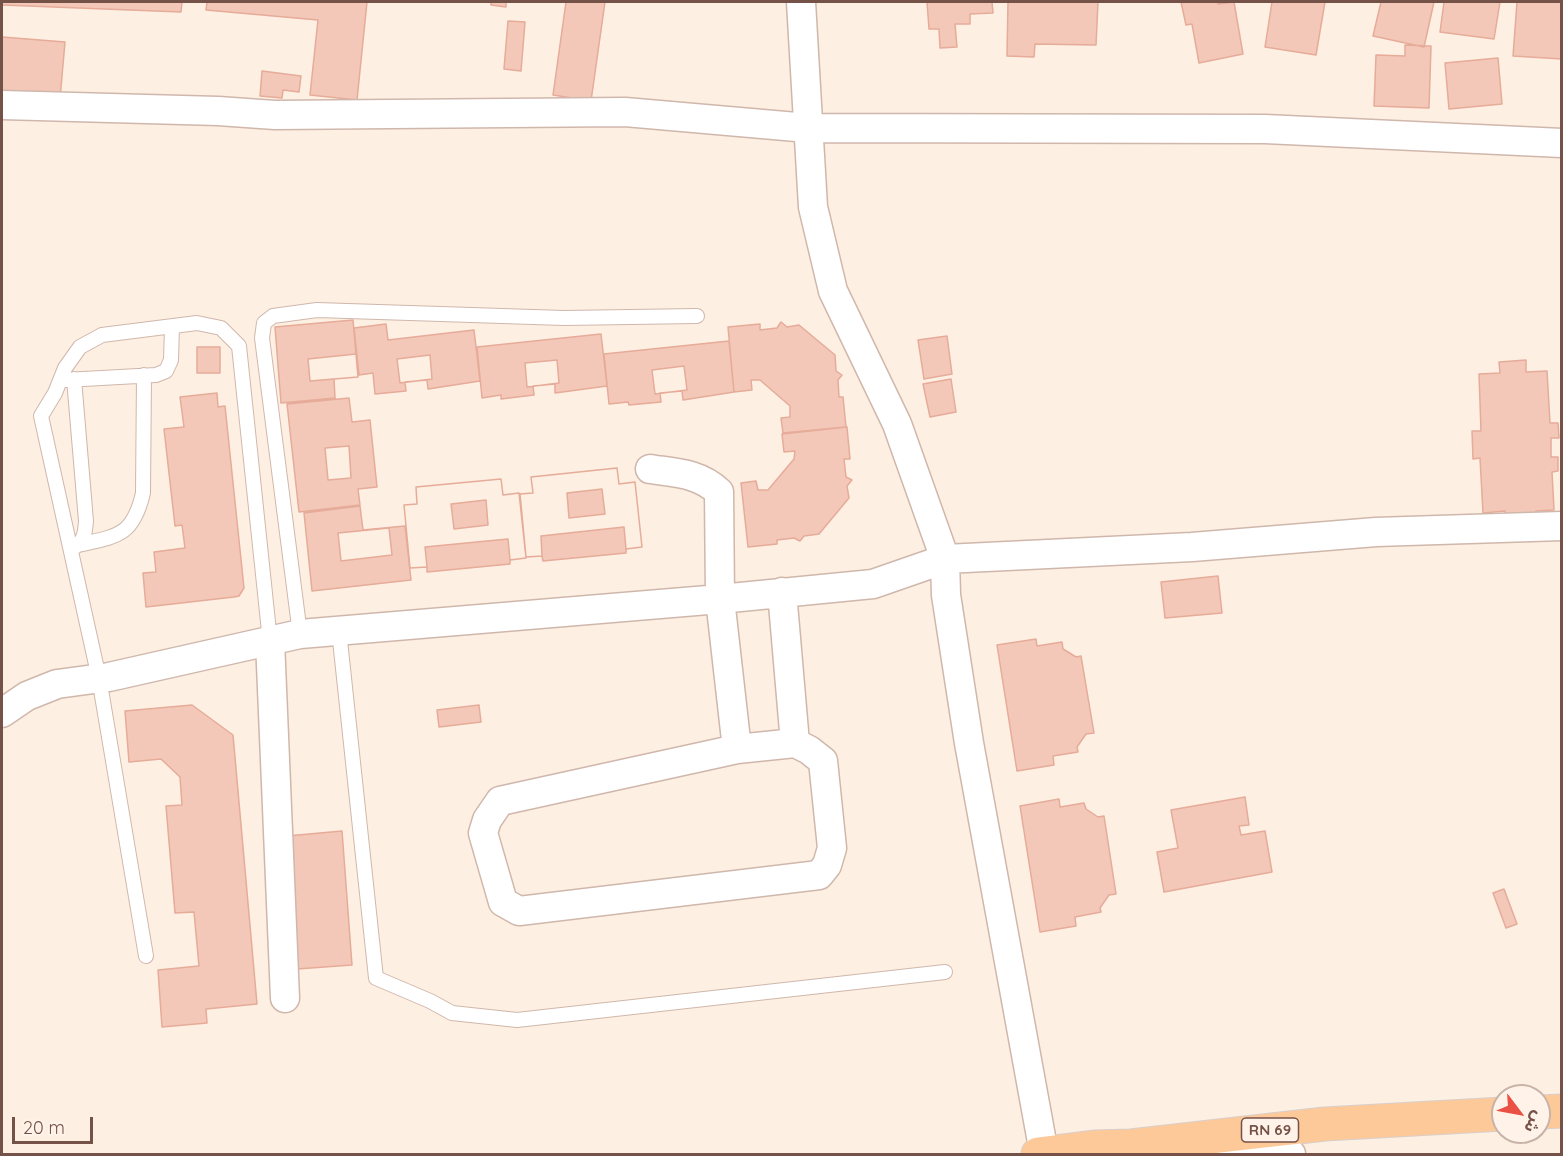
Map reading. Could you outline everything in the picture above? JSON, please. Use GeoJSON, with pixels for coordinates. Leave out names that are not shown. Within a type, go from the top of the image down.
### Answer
{"type":"FeatureCollection","features":[{"type":"Feature","properties":{"kind":"main road","name":"RN 69"},"geometry":{"type":"LineString","coordinates":[[1041,1154],[1325,1124],[1491,1115]]}},
{"type":"Feature","properties":{"kind":"street"},"geometry":{"type":"LineString","coordinates":[[801,2],[813,207],[832,291],[897,424],[945,559],[946,595],[969,743],[1041,1154]]}},
{"type":"Feature","properties":{"kind":"street"},"geometry":{"type":"LineString","coordinates":[[2,105],[275,114],[625,112],[808,128],[1265,129],[1562,143]]}},
{"type":"Feature","properties":{"kind":"street"},"geometry":{"type":"LineString","coordinates":[[650,469],[694,475],[710,483],[719,492],[720,599],[737,749]]}},
{"type":"Feature","properties":{"kind":"street"},"geometry":{"type":"LineString","coordinates":[[2,713],[27,696],[57,684],[99,678],[300,634],[873,584],[945,559],[1192,547],[1376,532],[1562,526]]}},
{"type":"Feature","properties":{"kind":"street"},"geometry":{"type":"LineString","coordinates":[[782,592],[795,743]]}},
{"type":"Feature","properties":{"kind":"street"},"geometry":{"type":"LineString","coordinates":[[270,641],[285,998]]}},
{"type":"Feature","properties":{"kind":"street"},"geometry":{"type":"LineString","coordinates":[[795,743],[823,761],[832,848],[827,865],[819,875],[519,911],[504,902],[483,833],[487,820],[500,801],[737,749],[795,743]]}},
{"type":"Feature","properties":{"kind":"street"},"geometry":{"type":"LineString","coordinates":[[1131,1146],[1292,1155]]}},
{"type":"Feature","properties":{"kind":"lane"},"geometry":{"type":"LineString","coordinates":[[300,634],[262,338],[264,322],[273,316],[317,310],[564,318],[697,316]]}},
{"type":"Feature","properties":{"kind":"lane"},"geometry":{"type":"LineString","coordinates":[[146,956],[99,678],[74,547],[41,416],[65,368],[80,347],[102,336],[197,323],[221,328],[239,346],[270,641]]}},
{"type":"Feature","properties":{"kind":"lane"},"geometry":{"type":"LineString","coordinates":[[60,380],[144,375],[166,371],[171,360],[172,327]]}},
{"type":"Feature","properties":{"kind":"lane"},"geometry":{"type":"LineString","coordinates":[[74,547],[114,537],[127,529],[139,512],[143,493],[144,375]]}},
{"type":"Feature","properties":{"kind":"lane"},"geometry":{"type":"LineString","coordinates":[[74,547],[85,535],[86,521],[75,379]]}},
{"type":"Feature","properties":{"kind":"lane"},"geometry":{"type":"LineString","coordinates":[[339,630],[376,978],[452,1013],[517,1020],[945,972]]}},
{"type":"Feature","properties":{"kind":"building"},"geometry":{"type":"Polygon","coordinates":[[[2,2],[182,2],[181,12],[2,5],[2,2]]]}},
{"type":"Feature","properties":{"kind":"building"},"geometry":{"type":"Polygon","coordinates":[[[207,2],[367,2],[357,100],[310,95],[318,20],[206,10],[207,2]]]}},
{"type":"Feature","properties":{"kind":"building"},"geometry":{"type":"Polygon","coordinates":[[[491,2],[506,2],[506,7],[491,5],[491,2]]]}},
{"type":"Feature","properties":{"kind":"building"},"geometry":{"type":"Polygon","coordinates":[[[566,2],[605,2],[591,101],[553,95],[566,2]]]}},
{"type":"Feature","properties":{"kind":"building"},"geometry":{"type":"Polygon","coordinates":[[[927,2],[992,2],[993,13],[970,14],[970,24],[955,24],[957,47],[940,48],[939,29],[929,29],[927,2]]]}},
{"type":"Feature","properties":{"kind":"building"},"geometry":{"type":"Polygon","coordinates":[[[1008,2],[1098,2],[1096,45],[1035,44],[1034,57],[1007,56],[1008,2]]]}},
{"type":"Feature","properties":{"kind":"building"},"geometry":{"type":"Polygon","coordinates":[[[1181,2],[1217,2],[1218,4],[1234,2],[1243,54],[1199,63],[1192,24],[1186,25],[1181,2]]]}},
{"type":"Feature","properties":{"kind":"building"},"geometry":{"type":"Polygon","coordinates":[[[1272,2],[1325,2],[1316,55],[1265,47],[1272,2]]]}},
{"type":"Feature","properties":{"kind":"building"},"geometry":{"type":"Polygon","coordinates":[[[1381,2],[1434,2],[1424,47],[1373,36],[1381,2]]]}},
{"type":"Feature","properties":{"kind":"building"},"geometry":{"type":"Polygon","coordinates":[[[1444,2],[1500,2],[1494,39],[1440,32],[1444,2]]]}},
{"type":"Feature","properties":{"kind":"building"},"geometry":{"type":"Polygon","coordinates":[[[1517,2],[1562,2],[1562,59],[1513,56],[1517,2]]]}},
{"type":"Feature","properties":{"kind":"building"},"geometry":{"type":"Polygon","coordinates":[[[508,21],[525,22],[521,71],[504,69],[508,21]]]}},
{"type":"Feature","properties":{"kind":"building"},"geometry":{"type":"Polygon","coordinates":[[[2,37],[65,42],[60,99],[2,95],[2,37]]]}},
{"type":"Feature","properties":{"kind":"building"},"geometry":{"type":"Polygon","coordinates":[[[1405,45],[1431,46],[1429,108],[1374,106],[1376,55],[1405,56],[1405,45]]]}},
{"type":"Feature","properties":{"kind":"building"},"geometry":{"type":"Polygon","coordinates":[[[1498,58],[1502,104],[1449,109],[1445,63],[1498,58]]]}},
{"type":"Feature","properties":{"kind":"building"},"geometry":{"type":"Polygon","coordinates":[[[262,71],[301,76],[299,92],[283,90],[282,98],[260,96],[262,71]]]}},
{"type":"Feature","properties":{"kind":"building"},"geometry":{"type":"Polygon","coordinates":[[[353,320],[358,377],[334,379],[335,398],[281,403],[275,327],[353,320]]]}},
{"type":"Feature","properties":{"kind":"building"},"geometry":{"type":"Polygon","coordinates":[[[781,322],[787,327],[799,325],[835,355],[836,371],[842,375],[838,380],[839,397],[843,397],[846,427],[783,433],[781,418],[790,417],[790,406],[760,380],[751,380],[752,390],[734,392],[728,327],[760,324],[760,330],[777,328],[781,322]]]}},
{"type":"Feature","properties":{"kind":"building"},"geometry":{"type":"Polygon","coordinates":[[[386,324],[388,340],[474,330],[480,381],[428,389],[427,380],[405,382],[406,391],[375,394],[373,373],[359,375],[354,328],[386,324]]]}},
{"type":"Feature","properties":{"kind":"building"},"geometry":{"type":"Polygon","coordinates":[[[601,334],[607,386],[555,393],[555,384],[533,386],[534,395],[501,399],[501,395],[482,398],[477,347],[601,334]]]}},
{"type":"Feature","properties":{"kind":"building"},"geometry":{"type":"Polygon","coordinates":[[[947,336],[952,374],[924,379],[918,340],[947,336]]]}},
{"type":"Feature","properties":{"kind":"building"},"geometry":{"type":"Polygon","coordinates":[[[729,341],[734,392],[683,400],[682,391],[660,393],[661,402],[609,404],[604,354],[729,341]]]}},
{"type":"Feature","properties":{"kind":"building"},"geometry":{"type":"Polygon","coordinates":[[[197,347],[220,347],[220,373],[197,373],[197,347]]]}},
{"type":"Feature","properties":{"kind":"building"},"geometry":{"type":"Polygon","coordinates":[[[356,354],[358,377],[310,381],[308,359],[356,354]]]}},
{"type":"Feature","properties":{"kind":"building"},"geometry":{"type":"Polygon","coordinates":[[[430,355],[432,379],[400,383],[397,359],[430,355]]]}},
{"type":"Feature","properties":{"kind":"building"},"geometry":{"type":"Polygon","coordinates":[[[557,360],[559,383],[527,387],[525,363],[557,360]]]}},
{"type":"Feature","properties":{"kind":"building"},"geometry":{"type":"Polygon","coordinates":[[[1526,360],[1526,372],[1547,371],[1550,423],[1558,423],[1559,438],[1551,438],[1551,457],[1558,457],[1558,471],[1552,472],[1554,510],[1536,511],[1537,518],[1505,520],[1505,511],[1483,513],[1480,458],[1473,459],[1472,431],[1481,431],[1479,374],[1500,373],[1499,362],[1526,360]]]}},
{"type":"Feature","properties":{"kind":"building"},"geometry":{"type":"Polygon","coordinates":[[[684,366],[687,390],[655,394],[652,370],[684,366]]]}},
{"type":"Feature","properties":{"kind":"building"},"geometry":{"type":"Polygon","coordinates":[[[951,379],[956,412],[930,417],[923,384],[951,379]]]}},
{"type":"Feature","properties":{"kind":"building"},"geometry":{"type":"Polygon","coordinates":[[[217,393],[218,407],[225,406],[244,588],[239,596],[234,597],[146,607],[143,573],[156,572],[154,552],[185,548],[182,525],[175,526],[164,429],[184,427],[180,397],[217,393]]]}},
{"type":"Feature","properties":{"kind":"building"},"geometry":{"type":"Polygon","coordinates":[[[349,398],[352,422],[370,420],[377,487],[358,489],[360,505],[299,512],[287,404],[349,398]]]}},
{"type":"Feature","properties":{"kind":"building"},"geometry":{"type":"Polygon","coordinates":[[[847,427],[850,459],[844,459],[846,477],[852,480],[847,486],[849,498],[819,534],[804,536],[800,541],[794,538],[777,540],[777,544],[748,547],[741,483],[756,481],[758,490],[768,490],[794,459],[795,451],[784,452],[782,434],[847,427]]]}},
{"type":"Feature","properties":{"kind":"building"},"geometry":{"type":"Polygon","coordinates":[[[349,446],[351,478],[328,480],[325,448],[349,446]]]}},
{"type":"Feature","properties":{"kind":"building"},"geometry":{"type":"Polygon","coordinates":[[[617,468],[619,484],[635,482],[642,547],[626,549],[624,527],[541,536],[542,556],[526,557],[520,494],[533,493],[531,477],[617,468]]]}},
{"type":"Feature","properties":{"kind":"building"},"geometry":{"type":"Polygon","coordinates":[[[617,468],[619,484],[635,482],[642,547],[626,549],[626,553],[543,561],[542,556],[526,557],[520,494],[533,493],[531,477],[617,468]]]}},
{"type":"Feature","properties":{"kind":"building"},"geometry":{"type":"Polygon","coordinates":[[[501,479],[503,495],[519,493],[526,558],[510,560],[508,539],[425,547],[427,567],[410,568],[404,505],[417,504],[416,487],[501,479]]]}},
{"type":"Feature","properties":{"kind":"building"},"geometry":{"type":"Polygon","coordinates":[[[501,479],[503,495],[519,493],[526,558],[510,560],[510,564],[427,572],[427,567],[410,568],[404,505],[417,504],[416,487],[501,479]]]}},
{"type":"Feature","properties":{"kind":"building"},"geometry":{"type":"Polygon","coordinates":[[[602,489],[605,514],[569,518],[567,493],[602,489]]]}},
{"type":"Feature","properties":{"kind":"building"},"geometry":{"type":"Polygon","coordinates":[[[486,500],[488,525],[454,529],[451,504],[486,500]]]}},
{"type":"Feature","properties":{"kind":"building"},"geometry":{"type":"Polygon","coordinates":[[[360,506],[363,530],[405,526],[411,580],[312,591],[304,513],[360,506]]]}},
{"type":"Feature","properties":{"kind":"building"},"geometry":{"type":"Polygon","coordinates":[[[389,528],[392,555],[341,561],[338,533],[389,528]]]}},
{"type":"Feature","properties":{"kind":"building"},"geometry":{"type":"Polygon","coordinates":[[[1218,576],[1222,613],[1165,618],[1161,582],[1218,576]]]}},
{"type":"Feature","properties":{"kind":"building"},"geometry":{"type":"Polygon","coordinates":[[[1036,639],[1037,646],[1062,642],[1063,649],[1076,657],[1081,656],[1094,733],[1086,734],[1077,747],[1078,752],[1053,756],[1054,765],[1017,771],[997,645],[1036,639]]]}},
{"type":"Feature","properties":{"kind":"building"},"geometry":{"type":"Polygon","coordinates":[[[192,705],[233,735],[257,1004],[206,1009],[207,1023],[162,1027],[158,970],[199,966],[194,912],[175,913],[166,806],[182,805],[180,777],[161,759],[129,762],[125,711],[192,705]]]}},
{"type":"Feature","properties":{"kind":"building"},"geometry":{"type":"Polygon","coordinates":[[[479,705],[481,722],[439,727],[437,710],[479,705]]]}},
{"type":"Feature","properties":{"kind":"building"},"geometry":{"type":"Polygon","coordinates":[[[1245,797],[1249,825],[1239,826],[1241,835],[1265,831],[1272,872],[1164,892],[1157,852],[1178,848],[1171,810],[1245,797]]]}},
{"type":"Feature","properties":{"kind":"building"},"geometry":{"type":"Polygon","coordinates":[[[1059,799],[1060,807],[1084,803],[1086,809],[1098,817],[1104,816],[1116,894],[1109,895],[1100,908],[1101,912],[1075,917],[1076,926],[1040,932],[1020,806],[1059,799]]]}},
{"type":"Feature","properties":{"kind":"building"},"geometry":{"type":"Polygon","coordinates":[[[342,831],[352,965],[297,969],[287,836],[342,831]]]}},
{"type":"Feature","properties":{"kind":"building"},"geometry":{"type":"Polygon","coordinates":[[[1504,889],[1517,924],[1506,928],[1493,893],[1504,889]]]}}]}
